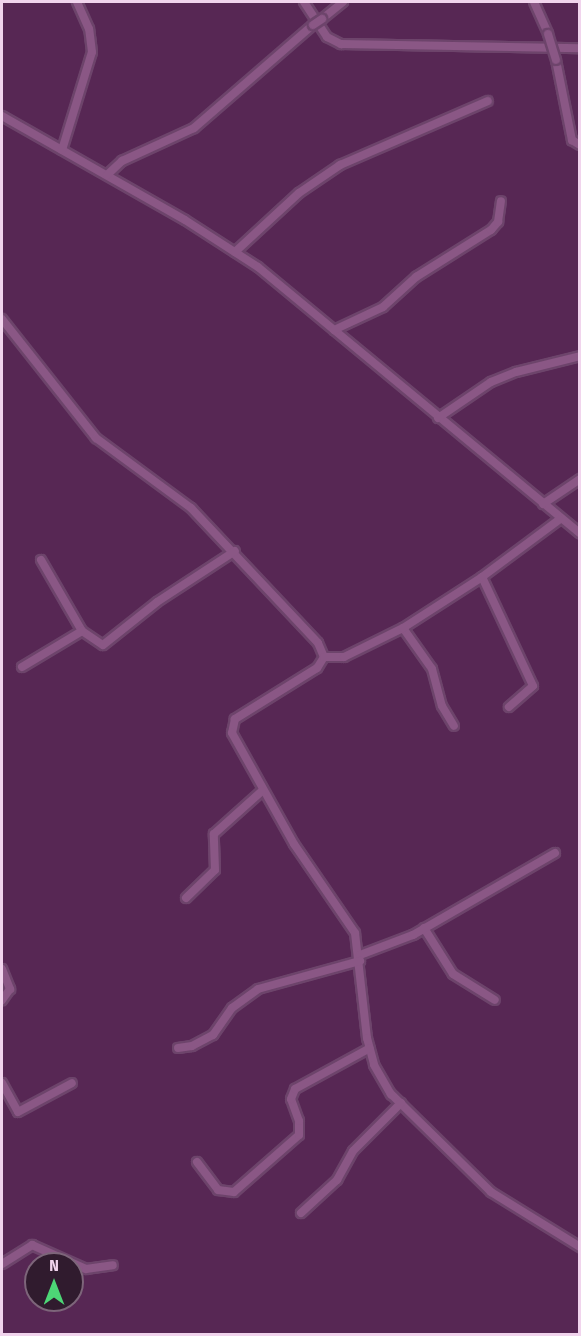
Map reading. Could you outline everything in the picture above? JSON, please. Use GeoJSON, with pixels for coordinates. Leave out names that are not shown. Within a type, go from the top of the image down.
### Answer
{"type":"FeatureCollection","features":[{"type":"Feature","properties":{"kind":"street"},"geometry":{"type":"LineString","coordinates":[[62,150],[92,52],[89,29],[78,2]]}},
{"type":"Feature","properties":{"kind":"street"},"geometry":{"type":"LineString","coordinates":[[304,2],[327,37],[342,44],[579,48]]}},
{"type":"Feature","properties":{"kind":"street"},"geometry":{"type":"LineString","coordinates":[[107,175],[122,161],[194,128],[313,25],[343,2]]}},
{"type":"Feature","properties":{"kind":"street"},"geometry":{"type":"LineString","coordinates":[[534,2],[556,60],[572,140],[579,145]]}},
{"type":"Feature","properties":{"kind":"street"},"geometry":{"type":"LineString","coordinates":[[235,252],[299,193],[340,165],[488,101]]}},
{"type":"Feature","properties":{"kind":"street"},"geometry":{"type":"LineString","coordinates":[[2,116],[107,175],[235,252],[278,282],[438,418],[579,533]]}},
{"type":"Feature","properties":{"kind":"street"},"geometry":{"type":"LineString","coordinates":[[334,330],[383,307],[416,277],[491,230],[498,222],[501,201]]}},
{"type":"Feature","properties":{"kind":"street"},"geometry":{"type":"LineString","coordinates":[[2,319],[96,438],[192,508],[301,622],[324,657]]}},
{"type":"Feature","properties":{"kind":"street"},"geometry":{"type":"LineString","coordinates":[[438,418],[491,382],[516,372],[579,356]]}},
{"type":"Feature","properties":{"kind":"street"},"geometry":{"type":"LineString","coordinates":[[543,504],[579,479]]}},
{"type":"Feature","properties":{"kind":"street"},"geometry":{"type":"LineString","coordinates":[[324,657],[344,657],[403,627],[482,577],[560,519]]}},
{"type":"Feature","properties":{"kind":"street"},"geometry":{"type":"LineString","coordinates":[[41,560],[82,632],[96,644],[109,643],[150,608],[235,551]]}},
{"type":"Feature","properties":{"kind":"street"},"geometry":{"type":"LineString","coordinates":[[482,577],[533,686],[509,707]]}},
{"type":"Feature","properties":{"kind":"street"},"geometry":{"type":"LineString","coordinates":[[403,627],[432,669],[442,706],[454,726]]}},
{"type":"Feature","properties":{"kind":"street"},"geometry":{"type":"LineString","coordinates":[[22,667],[82,632]]}},
{"type":"Feature","properties":{"kind":"street"},"geometry":{"type":"LineString","coordinates":[[324,657],[317,668],[242,714],[232,725],[236,743],[262,791],[351,926],[360,958],[370,1048],[384,1082],[401,1103],[491,1192],[579,1248]]}},
{"type":"Feature","properties":{"kind":"street"},"geometry":{"type":"LineString","coordinates":[[186,898],[215,870],[214,834],[262,791]]}},
{"type":"Feature","properties":{"kind":"street"},"geometry":{"type":"LineString","coordinates":[[178,1048],[192,1046],[213,1035],[232,1008],[258,989],[360,958],[424,928],[555,853]]}},
{"type":"Feature","properties":{"kind":"street"},"geometry":{"type":"LineString","coordinates":[[424,928],[453,974],[495,1000]]}},
{"type":"Feature","properties":{"kind":"street"},"geometry":{"type":"LineString","coordinates":[[2,969],[10,989],[2,1000]]}},
{"type":"Feature","properties":{"kind":"street"},"geometry":{"type":"LineString","coordinates":[[197,1162],[218,1190],[234,1192],[299,1135],[299,1121],[291,1099],[294,1089],[370,1048]]}},
{"type":"Feature","properties":{"kind":"street"},"geometry":{"type":"LineString","coordinates":[[2,1083],[18,1112],[72,1083]]}},
{"type":"Feature","properties":{"kind":"street"},"geometry":{"type":"LineString","coordinates":[[301,1213],[337,1180],[353,1151],[401,1103]]}},
{"type":"Feature","properties":{"kind":"street"},"geometry":{"type":"LineString","coordinates":[[2,1264],[32,1245],[86,1269],[113,1265]]}}]}
